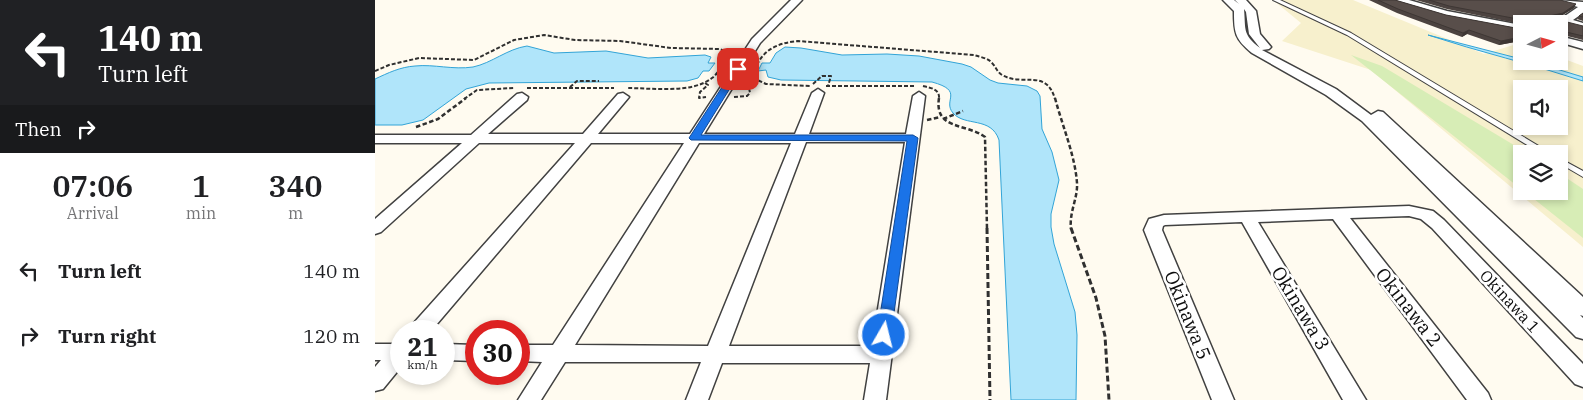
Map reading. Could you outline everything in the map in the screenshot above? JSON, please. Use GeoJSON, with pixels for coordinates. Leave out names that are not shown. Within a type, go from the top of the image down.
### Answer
{"type":"FeatureCollection","features":[{"type":"Feature","properties":{"kind":"street"},"geometry":{"type":"LineString","coordinates":[[529,400],[756,40],[797,0]]}},
{"type":"Feature","properties":{"kind":"street"},"geometry":{"type":"LineString","coordinates":[[1228,0],[1239,10],[1239,31],[1245,42],[1275,62],[1343,99],[1367,118],[1583,331]]}},
{"type":"Feature","properties":{"kind":"street"},"geometry":{"type":"LineString","coordinates":[[1240,0],[1251,11],[1252,32],[1258,41],[1285,60],[1361,101],[1382,117],[1583,309]]}},
{"type":"Feature","properties":{"kind":"street"},"geometry":{"type":"LineString","coordinates":[[1398,0],[1445,14],[1513,27]]}},
{"type":"Feature","properties":{"kind":"street"},"geometry":{"type":"LineString","coordinates":[[1562,0],[1583,7]]}},
{"type":"Feature","properties":{"kind":"street"},"geometry":{"type":"LineString","coordinates":[[1568,19],[1583,7]]}},
{"type":"Feature","properties":{"kind":"street"},"geometry":{"type":"LineString","coordinates":[[1568,22],[1583,26]]}},
{"type":"Feature","properties":{"kind":"street"},"geometry":{"type":"LineString","coordinates":[[1568,42],[1583,46]]}},
{"type":"Feature","properties":{"kind":"street"},"geometry":{"type":"LineString","coordinates":[[697,400],[819,89]]}},
{"type":"Feature","properties":{"kind":"street"},"geometry":{"type":"LineString","coordinates":[[429,320],[587,138],[622,91]]}},
{"type":"Feature","properties":{"kind":"street"},"geometry":{"type":"LineString","coordinates":[[875,400],[919,96]]}},
{"type":"Feature","properties":{"kind":"street"},"geometry":{"type":"LineString","coordinates":[[375,228],[522,97]]}},
{"type":"Feature","properties":{"kind":"street"},"geometry":{"type":"LineString","coordinates":[[375,139],[913,138]]}},
{"type":"Feature","properties":{"kind":"street","name":"Okinawa 1"},"geometry":{"type":"LineString","coordinates":[[1153,230],[1155,223],[1164,220],[1409,210],[1427,215],[1438,224],[1583,378]]}},
{"type":"Feature","properties":{"kind":"street","name":"Okinawa 2"},"geometry":{"type":"LineString","coordinates":[[1337,213],[1480,400]]}},
{"type":"Feature","properties":{"kind":"street","name":"Okinawa 3"},"geometry":{"type":"LineString","coordinates":[[1247,217],[1355,400]]}},
{"type":"Feature","properties":{"kind":"street","name":"Okinawa 5"},"geometry":{"type":"LineString","coordinates":[[1153,230],[1223,400]]}},
{"type":"Feature","properties":{"kind":"street"},"geometry":{"type":"LineString","coordinates":[[375,352],[390,352]]}},
{"type":"Feature","properties":{"kind":"street"},"geometry":{"type":"LineString","coordinates":[[530,353],[881,355]]}},
{"type":"Feature","properties":{"kind":"street"},"geometry":{"type":"LineString","coordinates":[[375,382],[390,365]]}},
{"type":"Feature","properties":{"kind":"lane"},"geometry":{"type":"LineString","coordinates":[[1276,0],[1349,34],[1533,145]]}},
{"type":"Feature","properties":{"kind":"lane"},"geometry":{"type":"LineString","coordinates":[[1568,166],[1583,175]]}},
{"type":"Feature","properties":{"kind":"path"},"geometry":{"type":"LineString","coordinates":[[375,71],[389,65],[419,58],[473,60],[514,40],[544,35],[569,39],[620,41],[662,47],[720,49],[727,52],[728,56],[712,78],[705,83],[684,88],[622,91],[569,88],[486,88],[477,90],[438,119],[408,129]]}},
{"type":"Feature","properties":{"kind":"path"},"geometry":{"type":"LineString","coordinates":[[990,400],[985,137],[979,131],[947,122],[943,119],[937,110],[939,94],[928,87],[819,89],[766,84],[753,78],[753,72],[767,50],[775,45],[798,41],[974,55],[986,57],[994,62],[997,72],[1002,75],[1034,79],[1047,83],[1052,88],[1075,171],[1077,185],[1071,211],[1071,228],[1098,308],[1105,336],[1109,400]]}},
{"type":"Feature","properties":{"kind":"path"},"geometry":{"type":"LineString","coordinates":[[822,76],[831,76],[819,89],[822,76]]}},
{"type":"Feature","properties":{"kind":"path"},"geometry":{"type":"LineString","coordinates":[[569,88],[577,81],[599,80]]}},
{"type":"Feature","properties":{"kind":"path"},"geometry":{"type":"LineString","coordinates":[[943,119],[963,111]]}},
{"type":"Feature","properties":{"kind":"shaded area"},"geometry":{"type":"Polygon","coordinates":[[[1273,0],[1353,0],[1484,54],[1513,45],[1513,70],[1568,70],[1568,60],[1583,66],[1583,247],[1527,200],[1568,200],[1568,145],[1513,145],[1513,189],[1371,70],[1282,41],[1301,23],[1273,0]]]}},
{"type":"Feature","properties":{"kind":"green space"},"geometry":{"type":"Polygon","coordinates":[[[1351,55],[1382,66],[1514,145],[1513,183],[1351,55]]]}},
{"type":"Feature","properties":{"kind":"green space"},"geometry":{"type":"Polygon","coordinates":[[[1568,179],[1583,189],[1583,238],[1535,200],[1568,200],[1568,179]]]}},
{"type":"Feature","properties":{"kind":"water"},"geometry":{"type":"Polygon","coordinates":[[[1428,35],[1513,57],[1513,60],[1428,35]]]}},
{"type":"Feature","properties":{"kind":"water"},"geometry":{"type":"Polygon","coordinates":[[[527,46],[554,53],[606,51],[648,58],[705,55],[711,57],[708,63],[715,63],[709,71],[703,71],[698,78],[687,81],[489,83],[466,89],[423,120],[402,125],[375,125],[375,79],[410,67],[473,67],[527,46]]]}},
{"type":"Feature","properties":{"kind":"water"},"geometry":{"type":"Polygon","coordinates":[[[785,47],[842,55],[887,54],[919,56],[962,64],[971,67],[998,83],[1027,86],[1037,91],[1040,96],[1042,129],[1052,152],[1059,180],[1051,214],[1051,227],[1054,244],[1075,312],[1077,335],[1076,400],[1011,400],[999,140],[995,133],[984,125],[964,120],[953,113],[950,108],[951,96],[948,89],[932,82],[781,80],[768,77],[766,70],[758,71],[762,63],[770,63],[776,53],[785,47]]]}},
{"type":"Feature","properties":{"kind":"water"},"geometry":{"type":"Polygon","coordinates":[[[1547,70],[1560,70],[1583,77],[1583,81],[1547,70]]]}},
{"type":"Feature","properties":{"kind":"building"},"geometry":{"type":"Polygon","coordinates":[[[1378,0],[1395,0],[1446,15],[1513,28],[1513,39],[1501,41],[1469,30],[1463,33],[1378,0]]]}},
{"type":"Feature","properties":{"kind":"building"},"geometry":{"type":"Polygon","coordinates":[[[1429,0],[1560,0],[1576,4],[1563,13],[1554,15],[1513,15],[1513,18],[1449,6],[1429,0]]]}},
{"type":"Feature","properties":{"kind":"building"},"geometry":{"type":"Polygon","coordinates":[[[1568,22],[1583,26],[1583,36],[1568,32],[1568,22]]]}},
{"type":"Feature","properties":{"kind":"route"},"geometry":{"type":"LineString","coordinates":[[738,69],[694,138],[913,138],[884,335]]}}]}
